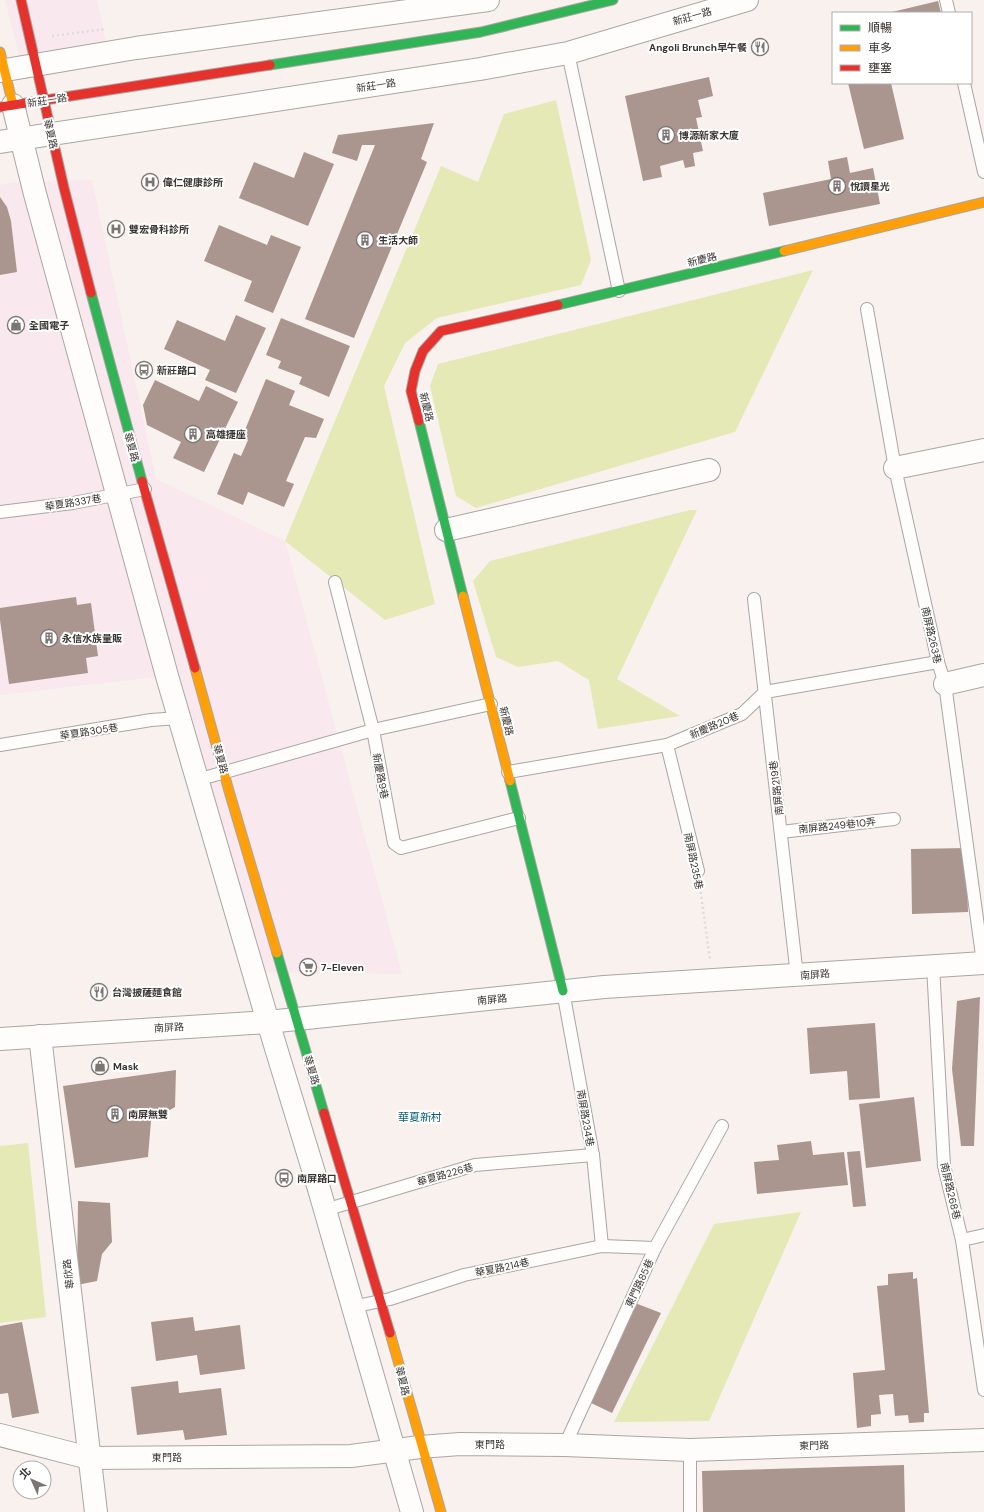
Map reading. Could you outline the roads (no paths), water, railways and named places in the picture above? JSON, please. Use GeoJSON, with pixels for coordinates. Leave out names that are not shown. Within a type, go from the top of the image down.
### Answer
{"type":"FeatureCollection","features":[{"type":"Feature","properties":{"kind":"street","name":"華夏路"},"geometry":{"type":"LineString","coordinates":[[21,0],[52,134],[132,449],[145,489],[224,772],[351,1202],[361,1228],[380,1300],[388,1321],[420,1447],[441,1512]]}},
{"type":"Feature","properties":{"kind":"street"},"geometry":{"type":"LineString","coordinates":[[412,1512],[325,1210],[179,718],[118,494],[10,140],[1,64],[36,64],[488,0]]}},
{"type":"Feature","properties":{"kind":"street","name":"新莊一路"},"geometry":{"type":"LineString","coordinates":[[6,106],[481,32],[613,0]]}},
{"type":"Feature","properties":{"kind":"street","name":"新莊一路"},"geometry":{"type":"LineString","coordinates":[[10,140],[480,69],[568,53],[747,0]]}},
{"type":"Feature","properties":{"kind":"street","name":"新慶路"},"geometry":{"type":"LineString","coordinates":[[563,991],[556,955],[519,818],[411,391],[416,362],[424,347],[441,331],[619,291],[984,202]]}},
{"type":"Feature","properties":{"kind":"street"},"geometry":{"type":"LineString","coordinates":[[895,468],[984,450]]}},
{"type":"Feature","properties":{"kind":"street"},"geometry":{"type":"LineString","coordinates":[[446,530],[709,470]]}},
{"type":"Feature","properties":{"kind":"street"},"geometry":{"type":"LineString","coordinates":[[945,684],[984,675]]}},
{"type":"Feature","properties":{"kind":"street","name":"南屏路"},"geometry":{"type":"LineString","coordinates":[[0,1039],[268,1022],[563,991],[984,963]]}},
{"type":"Feature","properties":{"kind":"street","name":"華欣路"},"geometry":{"type":"LineString","coordinates":[[40,1036],[96,1512]]}},
{"type":"Feature","properties":{"kind":"street","name":"東門路"},"geometry":{"type":"LineString","coordinates":[[0,1435],[89,1458],[351,1456],[420,1447],[460,1444],[565,1445],[690,1450],[984,1440]]}},
{"type":"Feature","properties":{"kind":"lane"},"geometry":{"type":"LineString","coordinates":[[946,0],[948,12]]}},
{"type":"Feature","properties":{"kind":"lane"},"geometry":{"type":"LineString","coordinates":[[568,53],[619,291]]}},
{"type":"Feature","properties":{"kind":"lane"},"geometry":{"type":"LineString","coordinates":[[964,84],[984,172]]}},
{"type":"Feature","properties":{"kind":"lane","name":"南屏路263巷"},"geometry":{"type":"LineString","coordinates":[[867,309],[895,468],[938,662],[945,684],[984,963]]}},
{"type":"Feature","properties":{"kind":"lane","name":"華夏路337巷"},"geometry":{"type":"LineString","coordinates":[[0,512],[145,489]]}},
{"type":"Feature","properties":{"kind":"lane","name":"新慶路9巷"},"geometry":{"type":"LineString","coordinates":[[335,582],[373,730],[394,843],[401,848],[519,818]]}},
{"type":"Feature","properties":{"kind":"lane","name":"南屏路219巷"},"geometry":{"type":"LineString","coordinates":[[754,599],[797,976]]}},
{"type":"Feature","properties":{"kind":"lane"},"geometry":{"type":"LineString","coordinates":[[765,692],[938,662]]}},
{"type":"Feature","properties":{"kind":"lane","name":"新慶路20巷"},"geometry":{"type":"LineString","coordinates":[[508,772],[667,745],[742,714],[765,692]]}},
{"type":"Feature","properties":{"kind":"lane"},"geometry":{"type":"LineString","coordinates":[[197,780],[373,730],[491,704]]}},
{"type":"Feature","properties":{"kind":"lane","name":"華夏路305巷"},"geometry":{"type":"LineString","coordinates":[[0,745],[151,720],[179,718]]}},
{"type":"Feature","properties":{"kind":"lane","name":"南屏路235巷"},"geometry":{"type":"LineString","coordinates":[[667,745],[698,871]]}},
{"type":"Feature","properties":{"kind":"lane","name":"南屏路249巷10弄"},"geometry":{"type":"LineString","coordinates":[[781,832],[894,819]]}},
{"type":"Feature","properties":{"kind":"lane","name":"南屏路268巷"},"geometry":{"type":"LineString","coordinates":[[933,966],[944,1166],[962,1240],[984,1390]]}},
{"type":"Feature","properties":{"kind":"lane","name":"南屏路234巷"},"geometry":{"type":"LineString","coordinates":[[563,991],[593,1155],[602,1246]]}},
{"type":"Feature","properties":{"kind":"lane","name":"東門路85巷"},"geometry":{"type":"LineString","coordinates":[[565,1445],[655,1248],[722,1126]]}},
{"type":"Feature","properties":{"kind":"lane","name":"華夏路226巷"},"geometry":{"type":"LineString","coordinates":[[325,1210],[475,1165],[593,1155]]}},
{"type":"Feature","properties":{"kind":"lane"},"geometry":{"type":"LineString","coordinates":[[962,1240],[984,1235]]}},
{"type":"Feature","properties":{"kind":"lane","name":"華夏路214巷"},"geometry":{"type":"LineString","coordinates":[[352,1307],[464,1275],[602,1246],[655,1248]]}},
{"type":"Feature","properties":{"kind":"lane"},"geometry":{"type":"LineString","coordinates":[[690,1450],[690,1512]]}},
{"type":"Feature","properties":{"kind":"place","name":"Angoli Brunch早午餐"},"geometry":{"type":"Point","coordinates":[760,47]}},
{"type":"Feature","properties":{"kind":"place","name":"博源新家大廈"},"geometry":{"type":"Point","coordinates":[666,135]}},
{"type":"Feature","properties":{"kind":"place","name":"偉仁健康診所"},"geometry":{"type":"Point","coordinates":[150,182]}},
{"type":"Feature","properties":{"kind":"place","name":"悅讀星光"},"geometry":{"type":"Point","coordinates":[837,186]}},
{"type":"Feature","properties":{"kind":"place","name":"雙宏骨科診所"},"geometry":{"type":"Point","coordinates":[116,229]}},
{"type":"Feature","properties":{"kind":"place","name":"生活大師"},"geometry":{"type":"Point","coordinates":[365,240]}},
{"type":"Feature","properties":{"kind":"place","name":"全國電子"},"geometry":{"type":"Point","coordinates":[16,325]}},
{"type":"Feature","properties":{"kind":"place","name":"新莊路口"},"geometry":{"type":"Point","coordinates":[144,370]}},
{"type":"Feature","properties":{"kind":"place","name":"高雄捷座"},"geometry":{"type":"Point","coordinates":[193,434]}},
{"type":"Feature","properties":{"kind":"place","name":"永信水族量販"},"geometry":{"type":"Point","coordinates":[49,638]}},
{"type":"Feature","properties":{"kind":"place","name":"7-Eleven"},"geometry":{"type":"Point","coordinates":[308,967]}},
{"type":"Feature","properties":{"kind":"place","name":"台灣披薩麵食館"},"geometry":{"type":"Point","coordinates":[99,992]}},
{"type":"Feature","properties":{"kind":"place","name":"Mask"},"geometry":{"type":"Point","coordinates":[100,1066]}},
{"type":"Feature","properties":{"kind":"place","name":"南屏無雙"},"geometry":{"type":"Point","coordinates":[115,1114]}},
{"type":"Feature","properties":{"kind":"place","name":"南屏路口"},"geometry":{"type":"Point","coordinates":[284,1178]}},
{"type":"Feature","properties":{"kind":"district","name":"華夏新村"},"geometry":{"type":"Point","coordinates":[420,1117]}}]}
